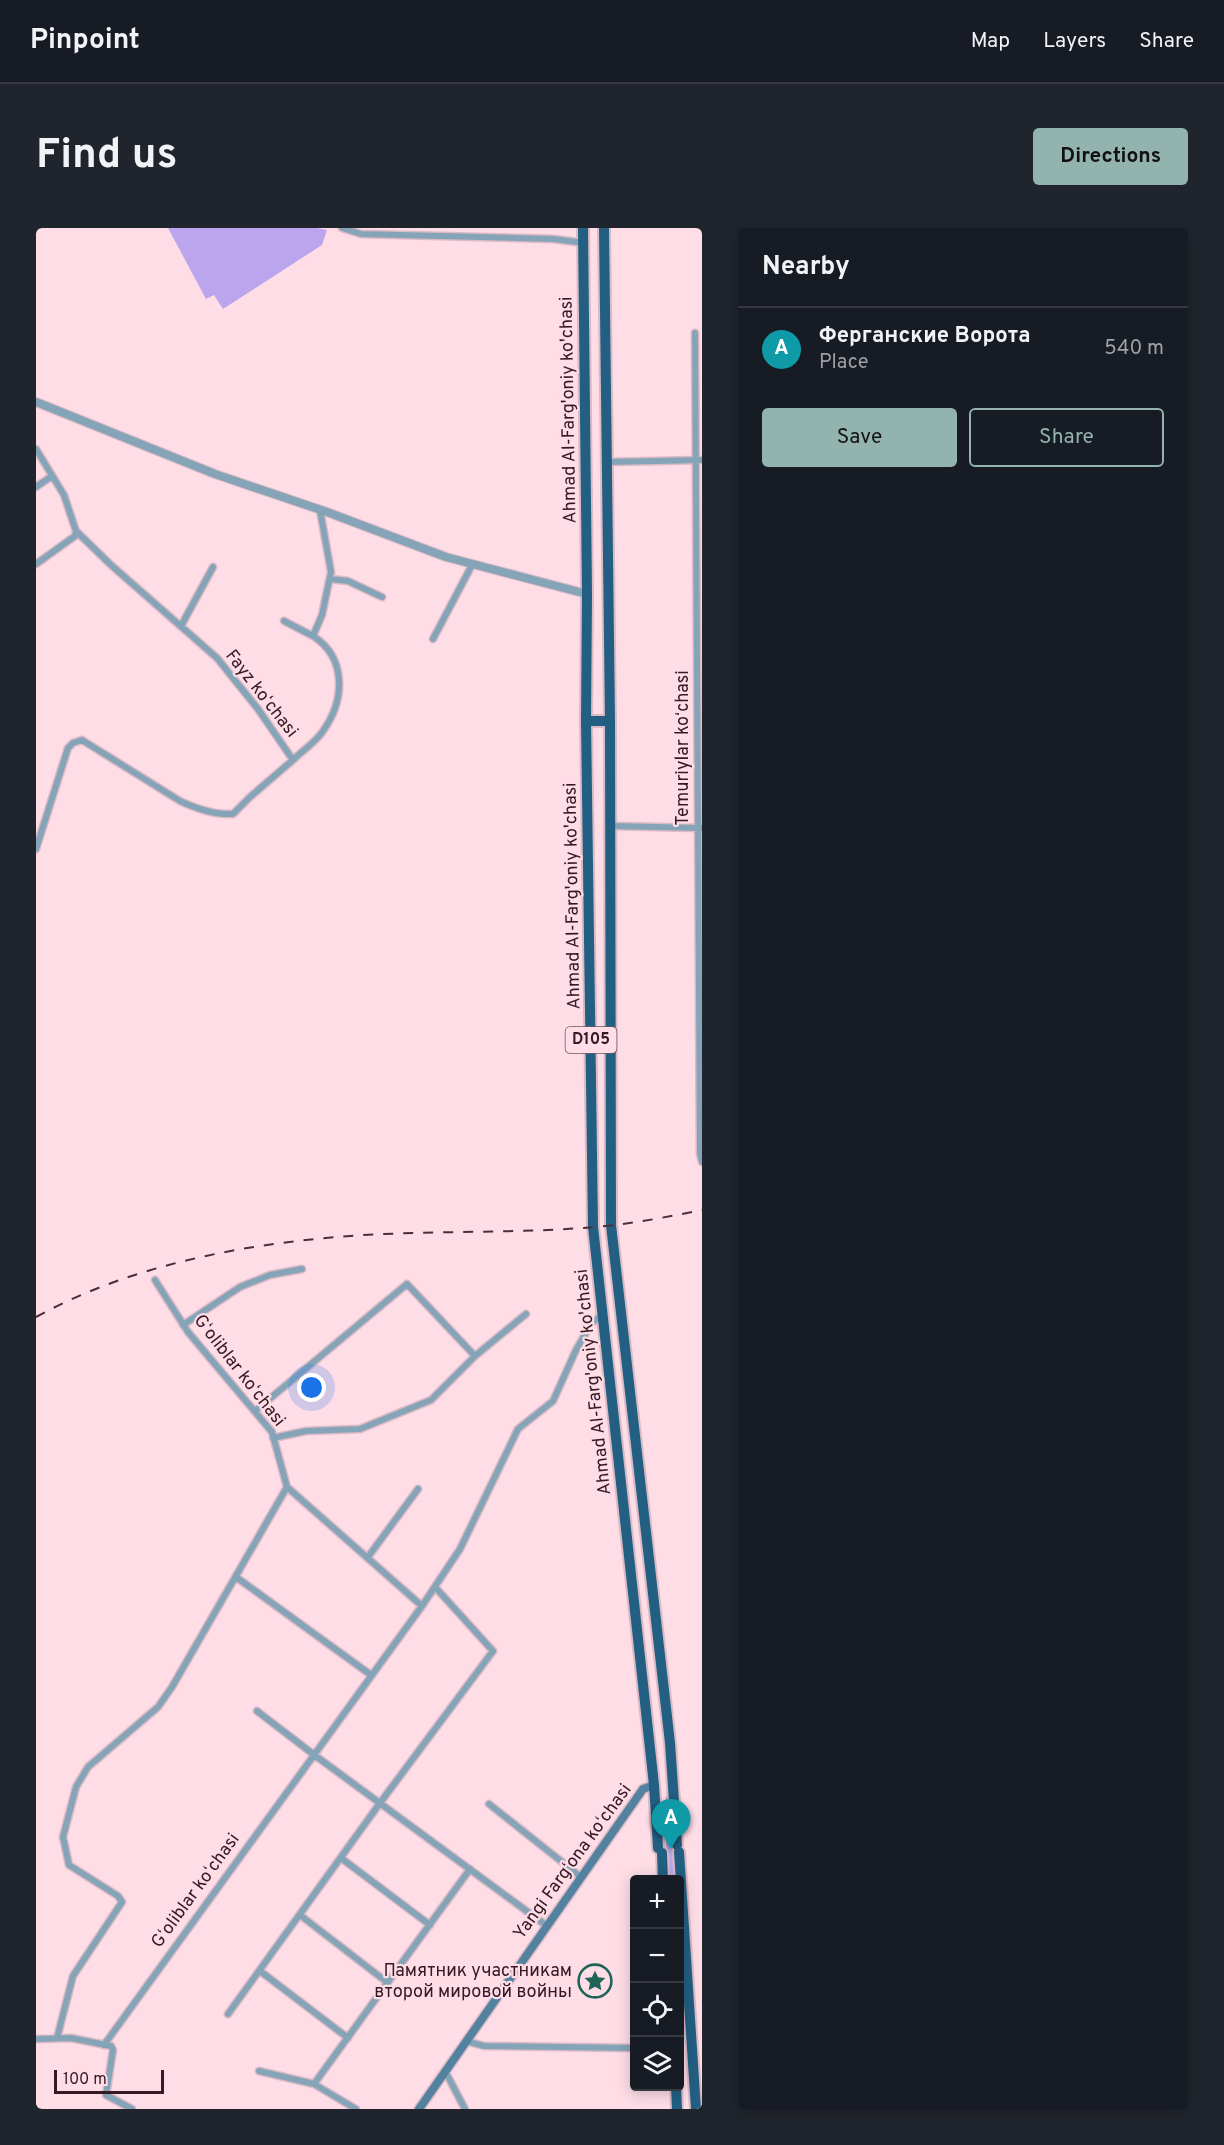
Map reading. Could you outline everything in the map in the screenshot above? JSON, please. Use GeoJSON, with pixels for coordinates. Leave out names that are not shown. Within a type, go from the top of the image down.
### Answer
{"type":"FeatureCollection","features":[{"type":"Feature","properties":{"kind":"highway","name":"Ahmad Al-Farg'oniy ko'chasi"},"geometry":{"type":"LineString","coordinates":[[583,228],[586,721],[593,1227],[662,1875]]}},
{"type":"Feature","properties":{"kind":"highway","name":"Ahmad Al-Farg'oniy ko'chasi"},"geometry":{"type":"LineString","coordinates":[[604,228],[610,722],[610,1225],[670,1743],[696,2109]]}},
{"type":"Feature","properties":{"kind":"highway"},"geometry":{"type":"LineString","coordinates":[[586,721],[610,722]]}},
{"type":"Feature","properties":{"kind":"highway"},"geometry":{"type":"LineString","coordinates":[[630,1562],[649,1558]]}},
{"type":"Feature","properties":{"kind":"highway"},"geometry":{"type":"LineString","coordinates":[[676,2091],[677,2109]]}},
{"type":"Feature","properties":{"kind":"main road","name":"Yangi Fargʻona koʻchasi"},"geometry":{"type":"LineString","coordinates":[[419,2109],[643,1789],[654,1785]]}},
{"type":"Feature","properties":{"kind":"street"},"geometry":{"type":"LineString","coordinates":[[342,228],[361,234],[554,239],[584,243]]}},
{"type":"Feature","properties":{"kind":"street","name":"Temuriylar koʻchasi"},"geometry":{"type":"LineString","coordinates":[[695,333],[699,460],[700,1142],[702,1162]]}},
{"type":"Feature","properties":{"kind":"street"},"geometry":{"type":"LineString","coordinates":[[36,402],[160,453],[472,565],[587,594]]}},
{"type":"Feature","properties":{"kind":"street","name":"Fayz koʻchasi"},"geometry":{"type":"LineString","coordinates":[[36,449],[64,495],[76,531],[144,595],[217,658],[293,760],[233,814],[222,814],[194,808],[82,740],[73,743],[68,748],[55,784],[36,849]]}},
{"type":"Feature","properties":{"kind":"street"},"geometry":{"type":"LineString","coordinates":[[606,462],[699,460]]}},
{"type":"Feature","properties":{"kind":"street"},"geometry":{"type":"LineString","coordinates":[[36,487],[52,476]]}},
{"type":"Feature","properties":{"kind":"street"},"geometry":{"type":"LineString","coordinates":[[313,636],[322,615],[330,579],[328,548],[320,510]]}},
{"type":"Feature","properties":{"kind":"street"},"geometry":{"type":"LineString","coordinates":[[36,564],[75,536],[76,531]]}},
{"type":"Feature","properties":{"kind":"street"},"geometry":{"type":"LineString","coordinates":[[433,639],[472,565]]}},
{"type":"Feature","properties":{"kind":"street"},"geometry":{"type":"LineString","coordinates":[[181,626],[213,567]]}},
{"type":"Feature","properties":{"kind":"street"},"geometry":{"type":"LineString","coordinates":[[330,579],[348,581],[381,597]]}},
{"type":"Feature","properties":{"kind":"street"},"geometry":{"type":"LineString","coordinates":[[284,621],[324,644],[335,660],[339,681],[339,699],[323,731],[293,760]]}},
{"type":"Feature","properties":{"kind":"street"},"geometry":{"type":"LineString","coordinates":[[609,826],[700,828]]}},
{"type":"Feature","properties":{"kind":"street"},"geometry":{"type":"LineString","coordinates":[[183,1325],[240,1287],[270,1275],[302,1269]]}},
{"type":"Feature","properties":{"kind":"street","name":"Gʻoliblar koʻchasi"},"geometry":{"type":"LineString","coordinates":[[155,1280],[183,1325],[272,1432],[287,1486]]}},
{"type":"Feature","properties":{"kind":"street"},"geometry":{"type":"LineString","coordinates":[[255,1411],[407,1284],[475,1356]]}},
{"type":"Feature","properties":{"kind":"street","name":"Gʻoliblar koʻchasi"},"geometry":{"type":"LineString","coordinates":[[104,2045],[435,1587],[460,1549],[518,1430],[553,1401],[576,1350],[591,1324],[603,1313]]}},
{"type":"Feature","properties":{"kind":"street"},"geometry":{"type":"LineString","coordinates":[[273,1438],[306,1431],[360,1429],[431,1400],[475,1356],[526,1314]]}},
{"type":"Feature","properties":{"kind":"street"},"geometry":{"type":"LineString","coordinates":[[57,2038],[73,1976],[122,1902],[118,1896],[69,1865],[63,1837],[76,1787],[88,1767],[158,1707],[181,1674],[287,1486],[422,1606]]}},
{"type":"Feature","properties":{"kind":"street"},"geometry":{"type":"LineString","coordinates":[[368,1557],[418,1490]]}},
{"type":"Feature","properties":{"kind":"street"},"geometry":{"type":"LineString","coordinates":[[236,1577],[371,1675]]}},
{"type":"Feature","properties":{"kind":"street"},"geometry":{"type":"LineString","coordinates":[[228,2014],[493,1651],[435,1587]]}},
{"type":"Feature","properties":{"kind":"street"},"geometry":{"type":"LineString","coordinates":[[256,1711],[547,1926]]}},
{"type":"Feature","properties":{"kind":"street"},"geometry":{"type":"LineString","coordinates":[[489,1804],[581,1877]]}},
{"type":"Feature","properties":{"kind":"street"},"geometry":{"type":"LineString","coordinates":[[341,1858],[430,1925]]}},
{"type":"Feature","properties":{"kind":"street"},"geometry":{"type":"LineString","coordinates":[[314,2084],[470,1869]]}},
{"type":"Feature","properties":{"kind":"street"},"geometry":{"type":"LineString","coordinates":[[300,1915],[388,1983]]}},
{"type":"Feature","properties":{"kind":"street"},"geometry":{"type":"LineString","coordinates":[[260,1971],[348,2038]]}},
{"type":"Feature","properties":{"kind":"street"},"geometry":{"type":"LineString","coordinates":[[36,2039],[71,2038],[111,2046],[113,2050],[106,2095],[132,2109]]}},
{"type":"Feature","properties":{"kind":"street"},"geometry":{"type":"LineString","coordinates":[[466,2041],[484,2046],[630,2048]]}},
{"type":"Feature","properties":{"kind":"street"},"geometry":{"type":"LineString","coordinates":[[259,2071],[314,2084],[356,2109]]}},
{"type":"Feature","properties":{"kind":"street"},"geometry":{"type":"LineString","coordinates":[[445,2071],[465,2109]]}},
{"type":"Feature","properties":{"kind":"shaded area"},"geometry":{"type":"Polygon","coordinates":[[[168,228],[317,228],[327,230],[322,245],[223,309],[214,295],[206,299],[168,228]]]}},
{"type":"Feature","properties":{"kind":"shaded area"},"geometry":{"type":"Polygon","coordinates":[[[667,1792],[673,1810],[677,1875],[668,1875],[664,1810],[667,1792]]]}},
{"type":"Feature","properties":{"kind":"railway"},"geometry":{"type":"LineString","coordinates":[[36,1317],[110,1284],[188,1260],[228,1251],[309,1240],[380,1234],[534,1231],[595,1227],[702,1210]]}},
{"type":"Feature","properties":{"kind":"place","name":"Ферганские Ворота"},"geometry":{"type":"Point","coordinates":[671,1849]}},
{"type":"Feature","properties":{"kind":"place","name":"Памятник участникам второй мировой войны"},"geometry":{"type":"Point","coordinates":[595,1981]}}]}
